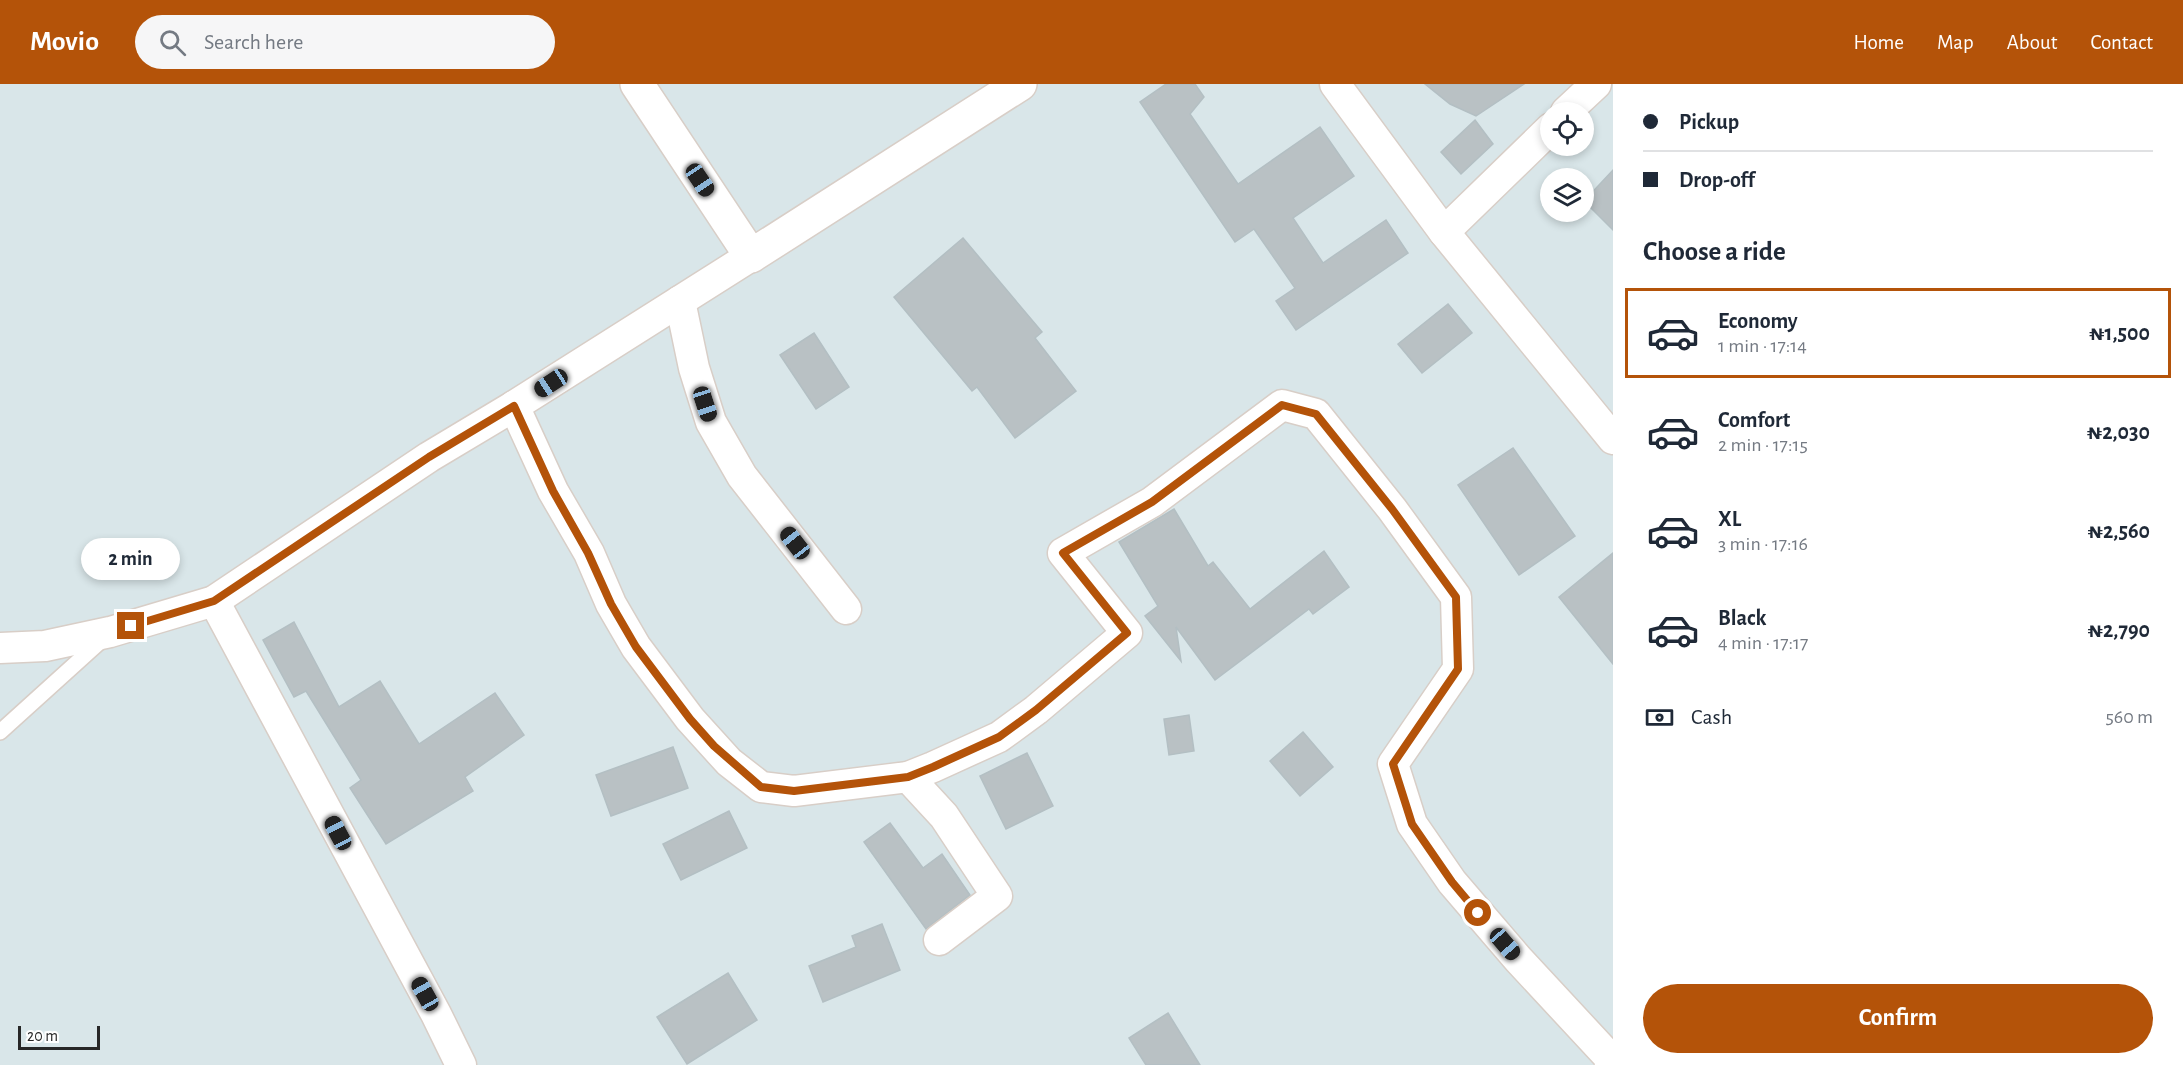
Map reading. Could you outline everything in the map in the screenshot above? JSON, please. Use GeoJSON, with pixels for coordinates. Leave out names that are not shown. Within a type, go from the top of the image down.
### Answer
{"type":"FeatureCollection","features":[{"type":"Feature","properties":{"kind":"street"},"geometry":{"type":"LineString","coordinates":[[637,84],[751,256]]}},
{"type":"Feature","properties":{"kind":"street"},"geometry":{"type":"LineString","coordinates":[[0,648],[45,646],[111,632],[214,601],[429,457],[514,406],[1020,84]]}},
{"type":"Feature","properties":{"kind":"street"},"geometry":{"type":"LineString","coordinates":[[1335,84],[1444,232],[1613,439]]}},
{"type":"Feature","properties":{"kind":"street"},"geometry":{"type":"LineString","coordinates":[[1577,102],[1596,84]]}},
{"type":"Feature","properties":{"kind":"street"},"geometry":{"type":"LineString","coordinates":[[1444,232],[1540,139]]}},
{"type":"Feature","properties":{"kind":"street"},"geometry":{"type":"LineString","coordinates":[[680,301],[694,368],[711,422],[742,476],[846,609]]}},
{"type":"Feature","properties":{"kind":"street"},"geometry":{"type":"LineString","coordinates":[[514,406],[553,491],[588,553],[611,604],[636,647],[690,719],[729,762],[761,787],[794,791],[908,777],[999,737],[1036,710],[1127,633],[1063,553],[1152,502],[1282,405],[1316,414],[1392,509],[1456,597],[1458,669],[1393,764],[1412,824],[1452,882],[1518,959],[1609,1057],[1610,1065]]}},
{"type":"Feature","properties":{"kind":"street"},"geometry":{"type":"LineString","coordinates":[[214,601],[436,1014],[461,1065]]}},
{"type":"Feature","properties":{"kind":"street"},"geometry":{"type":"LineString","coordinates":[[908,777],[944,816],[998,896],[939,940]]}},
{"type":"Feature","properties":{"kind":"lane"},"geometry":{"type":"LineString","coordinates":[[0,732],[111,632]]}},
{"type":"Feature","properties":{"kind":"building"},"geometry":{"type":"Polygon","coordinates":[[[1166,84],[1195,84],[1204,97],[1190,114],[1238,184],[1320,127],[1354,176],[1293,218],[1323,263],[1386,220],[1408,253],[1296,330],[1276,301],[1295,288],[1254,229],[1235,242],[1140,102],[1166,84]]]}},
{"type":"Feature","properties":{"kind":"building"},"geometry":{"type":"Polygon","coordinates":[[[1425,84],[1524,84],[1476,116],[1450,104],[1425,84]]]}},
{"type":"Feature","properties":{"kind":"building"},"geometry":{"type":"Polygon","coordinates":[[[1475,120],[1493,144],[1461,174],[1441,152],[1475,120]]]}},
{"type":"Feature","properties":{"kind":"building"},"geometry":{"type":"Polygon","coordinates":[[[1613,170],[1613,230],[1594,211],[1594,190],[1613,170]]]}},
{"type":"Feature","properties":{"kind":"building"},"geometry":{"type":"Polygon","coordinates":[[[963,238],[1042,332],[1035,338],[1076,391],[1015,438],[977,387],[972,391],[894,297],[963,238]]]}},
{"type":"Feature","properties":{"kind":"building"},"geometry":{"type":"Polygon","coordinates":[[[1448,304],[1472,333],[1422,373],[1398,344],[1448,304]]]}},
{"type":"Feature","properties":{"kind":"building"},"geometry":{"type":"Polygon","coordinates":[[[814,333],[849,387],[816,409],[780,355],[814,333]]]}},
{"type":"Feature","properties":{"kind":"building"},"geometry":{"type":"Polygon","coordinates":[[[1513,448],[1575,536],[1519,575],[1458,485],[1513,448]]]}},
{"type":"Feature","properties":{"kind":"building"},"geometry":{"type":"Polygon","coordinates":[[[1174,509],[1208,566],[1213,562],[1250,609],[1324,551],[1349,587],[1313,614],[1309,609],[1215,680],[1176,627],[1181,661],[1145,616],[1158,606],[1119,542],[1174,509]]]}},
{"type":"Feature","properties":{"kind":"building"},"geometry":{"type":"Polygon","coordinates":[[[1613,553],[1613,664],[1559,597],[1613,553]]]}},
{"type":"Feature","properties":{"kind":"building"},"geometry":{"type":"Polygon","coordinates":[[[294,622],[339,707],[380,681],[419,744],[495,693],[524,735],[465,777],[473,791],[386,844],[350,788],[361,780],[306,691],[294,697],[263,640],[294,622]]]}},
{"type":"Feature","properties":{"kind":"building"},"geometry":{"type":"Polygon","coordinates":[[[1189,715],[1194,751],[1169,755],[1164,719],[1189,715]]]}},
{"type":"Feature","properties":{"kind":"building"},"geometry":{"type":"Polygon","coordinates":[[[1303,732],[1333,767],[1300,796],[1270,761],[1303,732]]]}},
{"type":"Feature","properties":{"kind":"building"},"geometry":{"type":"Polygon","coordinates":[[[673,747],[688,788],[611,816],[596,775],[673,747]]]}},
{"type":"Feature","properties":{"kind":"building"},"geometry":{"type":"Polygon","coordinates":[[[1027,753],[1053,806],[1006,829],[980,776],[1027,753]]]}},
{"type":"Feature","properties":{"kind":"building"},"geometry":{"type":"Polygon","coordinates":[[[729,811],[747,848],[681,880],[663,844],[729,811]]]}},
{"type":"Feature","properties":{"kind":"building"},"geometry":{"type":"Polygon","coordinates":[[[890,823],[923,868],[942,854],[970,895],[926,929],[864,842],[890,823]]]}},
{"type":"Feature","properties":{"kind":"building"},"geometry":{"type":"Polygon","coordinates":[[[882,924],[900,970],[823,1002],[809,966],[856,947],[852,936],[882,924]]]}},
{"type":"Feature","properties":{"kind":"building"},"geometry":{"type":"Polygon","coordinates":[[[728,973],[757,1020],[687,1064],[657,1017],[728,973]]]}},
{"type":"Feature","properties":{"kind":"building"},"geometry":{"type":"Polygon","coordinates":[[[1168,1013],[1200,1065],[1146,1065],[1129,1038],[1168,1013]]]}},
{"type":"Feature","properties":{"kind":"route"},"geometry":{"type":"LineString","coordinates":[[131,626],[214,601],[429,457],[514,406],[553,491],[588,553],[611,604],[636,647],[690,719],[729,762],[761,787],[794,791],[908,777],[999,737],[1036,710],[1127,633],[1063,553],[1152,502],[1282,405],[1316,414],[1392,509],[1456,597],[1458,669],[1393,764],[1412,824],[1452,882],[1478,913]]}}]}
